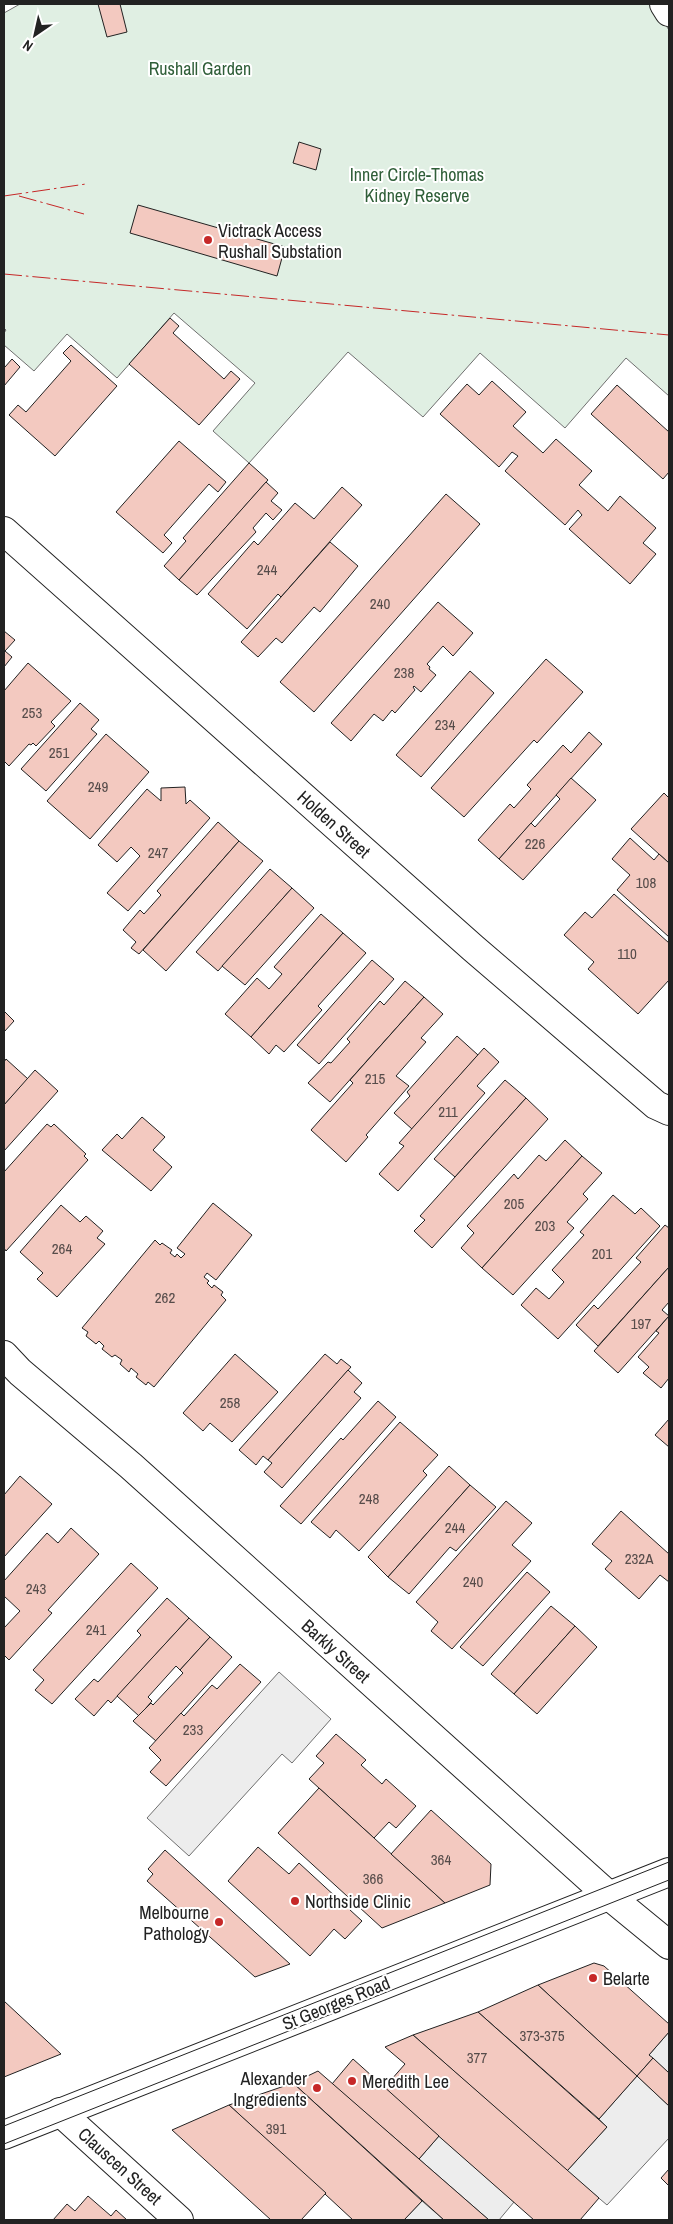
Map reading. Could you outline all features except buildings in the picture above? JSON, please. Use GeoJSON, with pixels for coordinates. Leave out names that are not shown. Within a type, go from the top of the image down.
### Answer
{"type":"FeatureCollection","features":[{"type":"Feature","properties":{"kind":"main road"},"geometry":{"type":"LineString","coordinates":[[664,4],[669,12]]}},
{"type":"Feature","properties":{"kind":"main road","name":"Holden Street"},"geometry":{"type":"LineString","coordinates":[[4,531],[473,948],[656,1105],[669,1111]]}},
{"type":"Feature","properties":{"kind":"main road","name":"Barkly Street"},"geometry":{"type":"LineString","coordinates":[[9,1372],[138,1473],[608,1895],[669,1945]]}},
{"type":"Feature","properties":{"kind":"main road","name":"St Georges Road"},"geometry":{"type":"LineString","coordinates":[[4,2135],[669,1872]]}},
{"type":"Feature","properties":{"kind":"main road","name":"Clauscen Street"},"geometry":{"type":"LineString","coordinates":[[60,2112],[179,2220]]}},
{"type":"Feature","properties":{"kind":"green space","name":"Inner Circle-Thomas Kidney Reserve"},"geometry":{"type":"Polygon","coordinates":[[[20,4],[652,4],[669,30],[669,396],[626,358],[565,428],[480,353],[423,417],[348,352],[249,463],[213,431],[255,383],[174,313],[117,378],[67,334],[34,371],[4,345],[4,333],[6,330],[4,328],[4,13],[20,4]]]}},
{"type":"Feature","properties":{"kind":"shaded area"},"geometry":{"type":"Polygon","coordinates":[[[279,1672],[331,1719],[292,1763],[282,1754],[189,1856],[147,1818],[279,1672]]]}},
{"type":"Feature","properties":{"kind":"shaded area"},"geometry":{"type":"Polygon","coordinates":[[[669,2032],[669,2073],[649,2055],[669,2032]]]}},
{"type":"Feature","properties":{"kind":"shaded area"},"geometry":{"type":"Polygon","coordinates":[[[637,2076],[669,2106],[669,2138],[607,2205],[567,2171],[607,2127],[599,2119],[637,2076]]]}},
{"type":"Feature","properties":{"kind":"shaded area"},"geometry":{"type":"Polygon","coordinates":[[[439,2136],[514,2202],[499,2220],[489,2220],[419,2159],[439,2136]]]}},
{"type":"Feature","properties":{"kind":"shaded area"},"geometry":{"type":"Polygon","coordinates":[[[422,2201],[444,2220],[404,2220],[422,2201]]]}},
{"type":"Feature","properties":{"kind":"tram line"},"geometry":{"type":"LineString","coordinates":[[4,2126],[669,1862]]}},
{"type":"Feature","properties":{"kind":"tram line"},"geometry":{"type":"LineString","coordinates":[[4,2144],[669,1880]]}},
{"type":"Feature","properties":{"kind":"power"},"geometry":{"type":"LineString","coordinates":[[4,196],[86,184]]}},
{"type":"Feature","properties":{"kind":"power"},"geometry":{"type":"LineString","coordinates":[[19,196],[84,214]]}},
{"type":"Feature","properties":{"kind":"power"},"geometry":{"type":"LineString","coordinates":[[4,274],[669,335]]}},
{"type":"Feature","properties":{"kind":"place","name":"Victrack Access Rushall Substation"},"geometry":{"type":"Point","coordinates":[208,240]}},
{"type":"Feature","properties":{"kind":"place","name":"Northside Clinic"},"geometry":{"type":"Point","coordinates":[295,1901]}},
{"type":"Feature","properties":{"kind":"place","name":"Melbourne Pathology"},"geometry":{"type":"Point","coordinates":[219,1922]}},
{"type":"Feature","properties":{"kind":"place","name":"Belarte"},"geometry":{"type":"Point","coordinates":[593,1978]}},
{"type":"Feature","properties":{"kind":"place","name":"Meredith Lee"},"geometry":{"type":"Point","coordinates":[352,2081]}},
{"type":"Feature","properties":{"kind":"place","name":"Alexander Ingredients"},"geometry":{"type":"Point","coordinates":[317,2088]}},
{"type":"Feature","properties":{"kind":"park label","name":"Rushall Garden"},"geometry":{"type":"Point","coordinates":[200,68]}}]}
